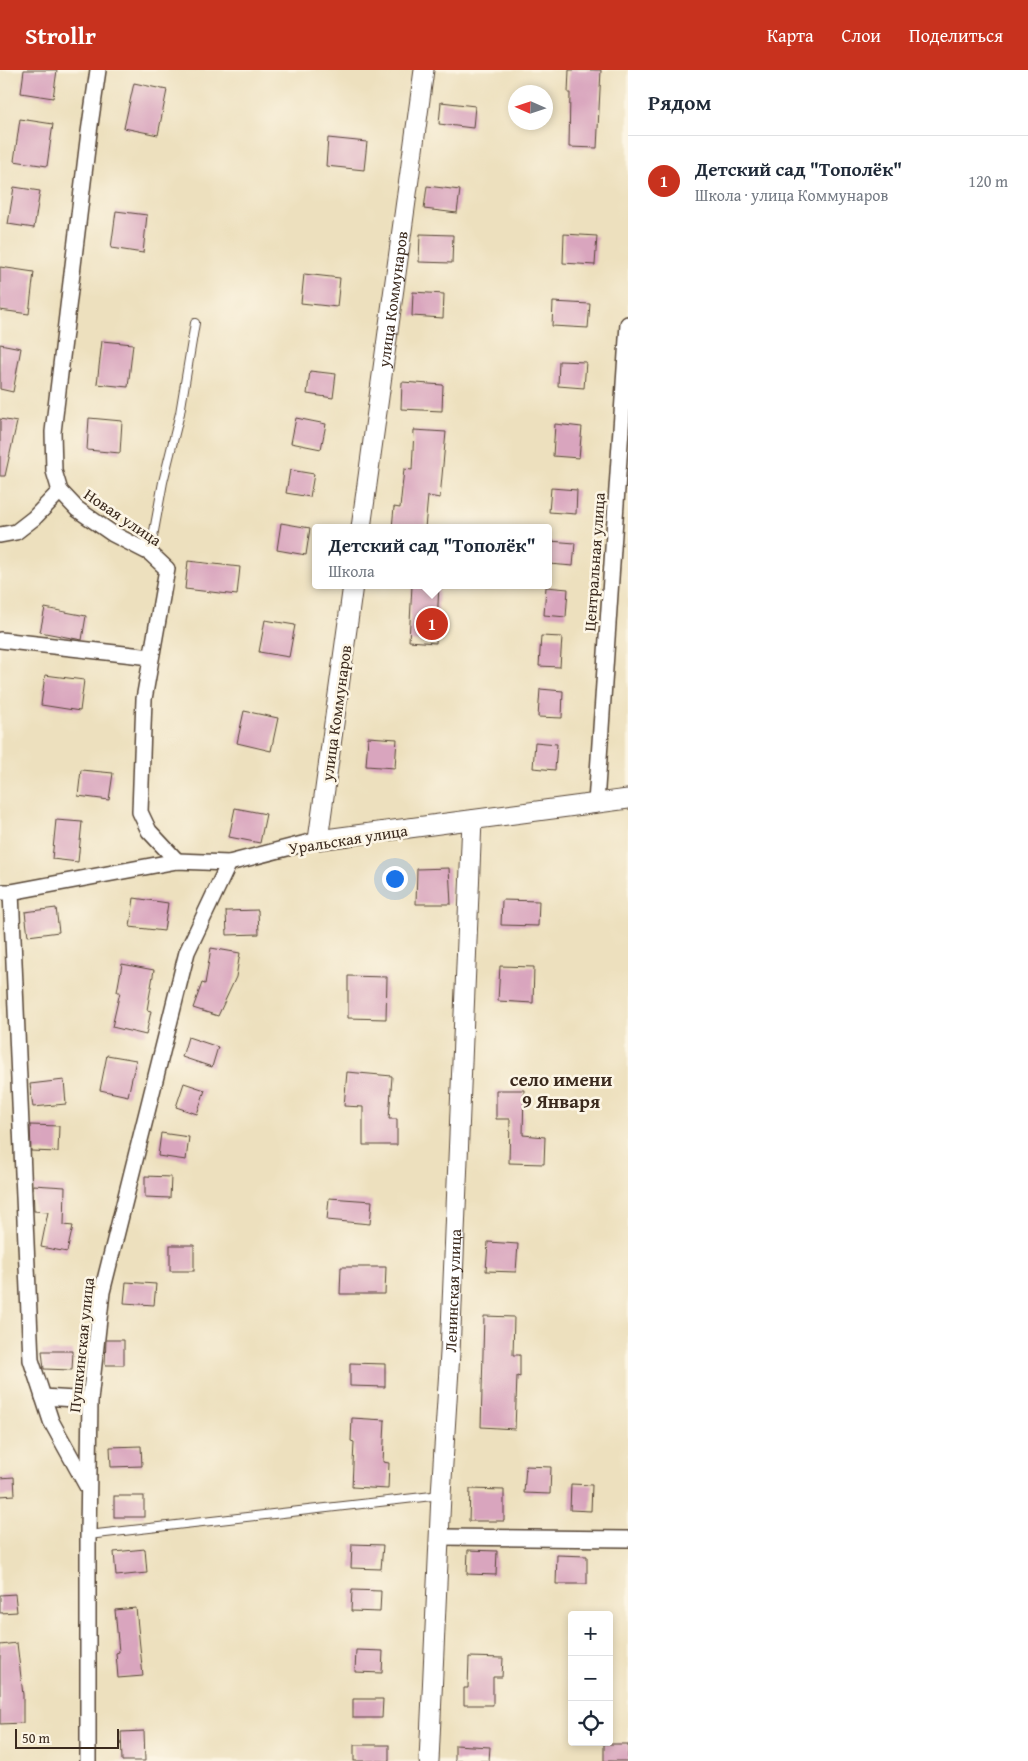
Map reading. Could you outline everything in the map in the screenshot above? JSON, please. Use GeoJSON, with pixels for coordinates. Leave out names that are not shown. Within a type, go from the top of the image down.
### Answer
{"type":"FeatureCollection","features":[{"type":"Feature","properties":{"kind":"street","name":"Новая улица"},"geometry":{"type":"LineString","coordinates":[[98,70],[53,432],[54,471],[60,491],[77,509],[112,534],[150,553],[167,569],[144,699],[140,812],[149,832],[177,861]]}},
{"type":"Feature","properties":{"kind":"street","name":"улица Коммунаров"},"geometry":{"type":"LineString","coordinates":[[362,524],[424,70]]}},
{"type":"Feature","properties":{"kind":"street","name":"Центральная улица"},"geometry":{"type":"LineString","coordinates":[[596,803],[628,324]]}},
{"type":"Feature","properties":{"kind":"street"},"geometry":{"type":"LineString","coordinates":[[0,535],[16,532],[34,518],[60,491]]}},
{"type":"Feature","properties":{"kind":"street","name":"улица Коммунаров"},"geometry":{"type":"LineString","coordinates":[[318,840],[352,589]]}},
{"type":"Feature","properties":{"kind":"street"},"geometry":{"type":"LineString","coordinates":[[0,640],[151,657]]}},
{"type":"Feature","properties":{"kind":"street","name":"Уральская улица"},"geometry":{"type":"LineString","coordinates":[[5,892],[177,861],[229,863],[318,840],[628,799]]}},
{"type":"Feature","properties":{"kind":"street","name":"Ленинская улица"},"geometry":{"type":"LineString","coordinates":[[429,1761],[441,1495],[450,1353],[472,820]]}},
{"type":"Feature","properties":{"kind":"street","name":"Пушкинская улица"},"geometry":{"type":"LineString","coordinates":[[88,1761],[88,1490],[90,1400],[102,1292],[187,952],[229,863]]}},
{"type":"Feature","properties":{"kind":"street"},"geometry":{"type":"LineString","coordinates":[[5,892],[31,1360],[51,1421],[88,1490]]}},
{"type":"Feature","properties":{"kind":"street"},"geometry":{"type":"LineString","coordinates":[[43,1397],[90,1400]]}},
{"type":"Feature","properties":{"kind":"street"},"geometry":{"type":"LineString","coordinates":[[439,1537],[628,1539]]}},
{"type":"Feature","properties":{"kind":"lane"},"geometry":{"type":"LineString","coordinates":[[150,553],[163,482],[180,412],[195,323]]}},
{"type":"Feature","properties":{"kind":"lane"},"geometry":{"type":"LineString","coordinates":[[88,1535],[441,1495]]}},
{"type":"Feature","properties":{"kind":"building"},"geometry":{"type":"Polygon","coordinates":[[[24,70],[57,70],[53,98],[21,93],[24,70]]]}},
{"type":"Feature","properties":{"kind":"building"},"geometry":{"type":"Polygon","coordinates":[[[569,70],[601,70],[597,148],[569,147],[569,70]]]}},
{"type":"Feature","properties":{"kind":"building"},"geometry":{"type":"Polygon","coordinates":[[[134,83],[167,90],[158,135],[124,128],[134,83]]]}},
{"type":"Feature","properties":{"kind":"building"},"geometry":{"type":"Polygon","coordinates":[[[441,102],[475,106],[473,128],[439,124],[441,102]]]}},
{"type":"Feature","properties":{"kind":"building"},"geometry":{"type":"Polygon","coordinates":[[[20,119],[53,124],[47,166],[14,161],[20,119]]]}},
{"type":"Feature","properties":{"kind":"building"},"geometry":{"type":"Polygon","coordinates":[[[328,138],[367,142],[364,170],[326,166],[328,138]]]}},
{"type":"Feature","properties":{"kind":"building"},"geometry":{"type":"Polygon","coordinates":[[[427,186],[460,190],[457,213],[424,209],[427,186]]]}},
{"type":"Feature","properties":{"kind":"building"},"geometry":{"type":"Polygon","coordinates":[[[14,187],[40,191],[34,228],[8,224],[14,187]]]}},
{"type":"Feature","properties":{"kind":"building"},"geometry":{"type":"Polygon","coordinates":[[[116,211],[147,215],[143,253],[111,248],[116,211]]]}},
{"type":"Feature","properties":{"kind":"building"},"geometry":{"type":"Polygon","coordinates":[[[420,234],[453,235],[452,263],[419,262],[420,234]]]}},
{"type":"Feature","properties":{"kind":"building"},"geometry":{"type":"Polygon","coordinates":[[[564,234],[597,236],[595,265],[563,263],[564,234]]]}},
{"type":"Feature","properties":{"kind":"building"},"geometry":{"type":"Polygon","coordinates":[[[0,267],[34,272],[29,314],[0,310],[0,267]]]}},
{"type":"Feature","properties":{"kind":"building"},"geometry":{"type":"Polygon","coordinates":[[[304,274],[340,278],[337,307],[301,303],[304,274]]]}},
{"type":"Feature","properties":{"kind":"building"},"geometry":{"type":"Polygon","coordinates":[[[413,292],[444,294],[443,318],[412,316],[413,292]]]}},
{"type":"Feature","properties":{"kind":"building"},"geometry":{"type":"Polygon","coordinates":[[[553,302],[590,304],[588,328],[552,326],[553,302]]]}},
{"type":"Feature","properties":{"kind":"building"},"geometry":{"type":"Polygon","coordinates":[[[102,341],[133,344],[128,387],[97,384],[102,341]]]}},
{"type":"Feature","properties":{"kind":"building"},"geometry":{"type":"Polygon","coordinates":[[[0,344],[21,348],[13,392],[0,389],[0,344]]]}},
{"type":"Feature","properties":{"kind":"building"},"geometry":{"type":"Polygon","coordinates":[[[559,361],[586,362],[584,388],[558,386],[559,361]]]}},
{"type":"Feature","properties":{"kind":"building"},"geometry":{"type":"Polygon","coordinates":[[[310,371],[336,374],[333,398],[307,394],[310,371]]]}},
{"type":"Feature","properties":{"kind":"building"},"geometry":{"type":"Polygon","coordinates":[[[402,382],[443,385],[442,411],[401,409],[402,382]]]}},
{"type":"Feature","properties":{"kind":"building"},"geometry":{"type":"Polygon","coordinates":[[[89,418],[122,421],[120,453],[87,450],[89,418]]]}},
{"type":"Feature","properties":{"kind":"building"},"geometry":{"type":"Polygon","coordinates":[[[296,418],[326,424],[321,449],[291,443],[296,418]]]}},
{"type":"Feature","properties":{"kind":"building"},"geometry":{"type":"Polygon","coordinates":[[[0,419],[17,422],[5,476],[0,476],[0,419]]]}},
{"type":"Feature","properties":{"kind":"building"},"geometry":{"type":"Polygon","coordinates":[[[555,424],[582,427],[579,458],[553,456],[555,424]]]}},
{"type":"Feature","properties":{"kind":"building"},"geometry":{"type":"Polygon","coordinates":[[[414,430],[446,432],[440,498],[428,496],[425,524],[392,524],[394,507],[400,508],[404,469],[412,470],[414,430]]]}},
{"type":"Feature","properties":{"kind":"building"},"geometry":{"type":"Polygon","coordinates":[[[290,470],[314,474],[310,497],[286,493],[290,470]]]}},
{"type":"Feature","properties":{"kind":"building"},"geometry":{"type":"Polygon","coordinates":[[[551,488],[577,490],[576,514],[549,512],[551,488]]]}},
{"type":"Feature","properties":{"kind":"building"},"geometry":{"type":"Polygon","coordinates":[[[281,523],[310,528],[306,555],[277,550],[281,523]]]}},
{"type":"Feature","properties":{"kind":"building"},"geometry":{"type":"Polygon","coordinates":[[[552,541],[575,543],[573,566],[552,564],[552,541]]]}},
{"type":"Feature","properties":{"kind":"building"},"geometry":{"type":"Polygon","coordinates":[[[188,561],[240,567],[237,595],[185,589],[188,561]]]}},
{"type":"Feature","properties":{"kind":"building"},"geometry":{"type":"Polygon","coordinates":[[[412,589],[439,589],[436,643],[409,641],[412,589]]]}},
{"type":"Feature","properties":{"kind":"building"},"geometry":{"type":"Polygon","coordinates":[[[546,589],[568,589],[566,617],[544,615],[546,589]]]}},
{"type":"Feature","properties":{"kind":"building"},"geometry":{"type":"Polygon","coordinates":[[[45,608],[86,616],[82,640],[40,632],[45,608]]]}},
{"type":"Feature","properties":{"kind":"building"},"geometry":{"type":"Polygon","coordinates":[[[265,620],[295,625],[289,657],[259,652],[265,620]]]}},
{"type":"Feature","properties":{"kind":"building"},"geometry":{"type":"Polygon","coordinates":[[[541,636],[562,637],[560,667],[539,666],[541,636]]]}},
{"type":"Feature","properties":{"kind":"building"},"geometry":{"type":"Polygon","coordinates":[[[45,675],[84,680],[80,711],[41,705],[45,675]]]}},
{"type":"Feature","properties":{"kind":"building"},"geometry":{"type":"Polygon","coordinates":[[[540,689],[563,691],[562,718],[538,717],[540,689]]]}},
{"type":"Feature","properties":{"kind":"building"},"geometry":{"type":"Polygon","coordinates":[[[244,711],[278,718],[271,751],[237,743],[244,711]]]}},
{"type":"Feature","properties":{"kind":"building"},"geometry":{"type":"Polygon","coordinates":[[[368,737],[397,739],[395,768],[366,766],[368,737]]]}},
{"type":"Feature","properties":{"kind":"building"},"geometry":{"type":"Polygon","coordinates":[[[535,742],[557,744],[555,770],[533,768],[535,742]]]}},
{"type":"Feature","properties":{"kind":"building"},"geometry":{"type":"Polygon","coordinates":[[[81,770],[113,773],[109,800],[78,796],[81,770]]]}},
{"type":"Feature","properties":{"kind":"building"},"geometry":{"type":"Polygon","coordinates":[[[235,808],[266,814],[260,843],[229,837],[235,808]]]}},
{"type":"Feature","properties":{"kind":"building"},"geometry":{"type":"Polygon","coordinates":[[[56,820],[82,822],[78,862],[52,859],[56,820]]]}},
{"type":"Feature","properties":{"kind":"building"},"geometry":{"type":"Polygon","coordinates":[[[449,868],[451,904],[416,904],[417,869],[449,868]]]}},
{"type":"Feature","properties":{"kind":"building"},"geometry":{"type":"Polygon","coordinates":[[[134,898],[168,903],[164,931],[130,927],[134,898]]]}},
{"type":"Feature","properties":{"kind":"building"},"geometry":{"type":"Polygon","coordinates":[[[502,900],[539,901],[538,926],[501,925],[502,900]]]}},
{"type":"Feature","properties":{"kind":"building"},"geometry":{"type":"Polygon","coordinates":[[[56,908],[59,932],[28,936],[25,912],[56,908]]]}},
{"type":"Feature","properties":{"kind":"building"},"geometry":{"type":"Polygon","coordinates":[[[258,910],[259,934],[227,935],[226,911],[258,910]]]}},
{"type":"Feature","properties":{"kind":"building"},"geometry":{"type":"Polygon","coordinates":[[[211,948],[240,953],[236,977],[218,1016],[193,1008],[202,983],[205,984],[211,948]]]}},
{"type":"Feature","properties":{"kind":"building"},"geometry":{"type":"Polygon","coordinates":[[[122,964],[154,970],[147,1010],[151,1011],[146,1035],[112,1027],[120,992],[117,992],[122,964]]]}},
{"type":"Feature","properties":{"kind":"building"},"geometry":{"type":"Polygon","coordinates":[[[500,966],[534,967],[533,1003],[498,1001],[500,966]]]}},
{"type":"Feature","properties":{"kind":"building"},"geometry":{"type":"Polygon","coordinates":[[[348,976],[387,977],[386,1019],[348,1018],[348,976]]]}},
{"type":"Feature","properties":{"kind":"building"},"geometry":{"type":"Polygon","coordinates":[[[188,1037],[218,1047],[212,1067],[182,1057],[188,1037]]]}},
{"type":"Feature","properties":{"kind":"building"},"geometry":{"type":"Polygon","coordinates":[[[107,1055],[136,1060],[128,1096],[100,1090],[107,1055]]]}},
{"type":"Feature","properties":{"kind":"building"},"geometry":{"type":"Polygon","coordinates":[[[347,1072],[392,1076],[389,1119],[397,1119],[397,1145],[363,1145],[363,1107],[344,1106],[347,1072]]]}},
{"type":"Feature","properties":{"kind":"building"},"geometry":{"type":"Polygon","coordinates":[[[64,1080],[66,1104],[33,1107],[30,1084],[64,1080]]]}},
{"type":"Feature","properties":{"kind":"building"},"geometry":{"type":"Polygon","coordinates":[[[184,1083],[205,1090],[197,1114],[176,1107],[184,1083]]]}},
{"type":"Feature","properties":{"kind":"building"},"geometry":{"type":"Polygon","coordinates":[[[496,1090],[524,1090],[523,1135],[545,1137],[544,1164],[509,1163],[510,1119],[496,1119],[496,1090]]]}},
{"type":"Feature","properties":{"kind":"building"},"geometry":{"type":"Polygon","coordinates":[[[30,1125],[59,1126],[58,1152],[31,1151],[30,1125]]]}},
{"type":"Feature","properties":{"kind":"building"},"geometry":{"type":"Polygon","coordinates":[[[161,1133],[189,1137],[186,1160],[158,1156],[161,1133]]]}},
{"type":"Feature","properties":{"kind":"building"},"geometry":{"type":"Polygon","coordinates":[[[145,1176],[171,1177],[170,1198],[145,1197],[145,1176]]]}},
{"type":"Feature","properties":{"kind":"building"},"geometry":{"type":"Polygon","coordinates":[[[33,1185],[65,1187],[64,1225],[73,1226],[67,1252],[41,1247],[48,1212],[34,1211],[33,1185]]]}},
{"type":"Feature","properties":{"kind":"building"},"geometry":{"type":"Polygon","coordinates":[[[329,1198],[372,1201],[370,1224],[327,1220],[329,1198]]]}},
{"type":"Feature","properties":{"kind":"building"},"geometry":{"type":"Polygon","coordinates":[[[488,1242],[518,1244],[516,1272],[486,1271],[488,1242]]]}},
{"type":"Feature","properties":{"kind":"building"},"geometry":{"type":"Polygon","coordinates":[[[170,1245],[194,1245],[194,1271],[170,1271],[170,1245]]]}},
{"type":"Feature","properties":{"kind":"building"},"geometry":{"type":"Polygon","coordinates":[[[341,1267],[386,1267],[385,1294],[340,1294],[341,1267]]]}},
{"type":"Feature","properties":{"kind":"building"},"geometry":{"type":"Polygon","coordinates":[[[126,1282],[156,1284],[154,1305],[124,1303],[126,1282]]]}},
{"type":"Feature","properties":{"kind":"building"},"geometry":{"type":"Polygon","coordinates":[[[484,1316],[514,1317],[513,1355],[520,1355],[520,1377],[517,1376],[515,1429],[481,1427],[484,1316]]]}},
{"type":"Feature","properties":{"kind":"building"},"geometry":{"type":"Polygon","coordinates":[[[106,1340],[124,1340],[124,1365],[105,1365],[106,1340]]]}},
{"type":"Feature","properties":{"kind":"building"},"geometry":{"type":"Polygon","coordinates":[[[42,1351],[73,1351],[72,1370],[44,1369],[42,1351]]]}},
{"type":"Feature","properties":{"kind":"building"},"geometry":{"type":"Polygon","coordinates":[[[350,1363],[385,1364],[385,1387],[350,1386],[350,1363]]]}},
{"type":"Feature","properties":{"kind":"building"},"geometry":{"type":"Polygon","coordinates":[[[352,1418],[385,1420],[383,1462],[389,1463],[388,1489],[352,1487],[354,1442],[351,1441],[352,1418]]]}},
{"type":"Feature","properties":{"kind":"building"},"geometry":{"type":"Polygon","coordinates":[[[141,1446],[142,1466],[111,1467],[110,1447],[141,1446]]]}},
{"type":"Feature","properties":{"kind":"building"},"geometry":{"type":"Polygon","coordinates":[[[526,1466],[551,1467],[550,1494],[524,1493],[526,1466]]]}},
{"type":"Feature","properties":{"kind":"building"},"geometry":{"type":"Polygon","coordinates":[[[14,1477],[15,1495],[0,1496],[0,1478],[14,1477]]]}},
{"type":"Feature","properties":{"kind":"building"},"geometry":{"type":"Polygon","coordinates":[[[571,1484],[592,1485],[591,1511],[570,1510],[571,1484]]]}},
{"type":"Feature","properties":{"kind":"building"},"geometry":{"type":"Polygon","coordinates":[[[470,1489],[504,1490],[504,1521],[469,1521],[470,1489]]]}},
{"type":"Feature","properties":{"kind":"building"},"geometry":{"type":"Polygon","coordinates":[[[114,1496],[144,1496],[144,1517],[114,1517],[114,1496]]]}},
{"type":"Feature","properties":{"kind":"building"},"geometry":{"type":"Polygon","coordinates":[[[352,1544],[383,1545],[381,1569],[351,1568],[352,1544]]]}},
{"type":"Feature","properties":{"kind":"building"},"geometry":{"type":"Polygon","coordinates":[[[145,1549],[147,1573],[116,1576],[114,1552],[145,1549]]]}},
{"type":"Feature","properties":{"kind":"building"},"geometry":{"type":"Polygon","coordinates":[[[468,1550],[497,1551],[496,1575],[467,1574],[468,1550]]]}},
{"type":"Feature","properties":{"kind":"building"},"geometry":{"type":"Polygon","coordinates":[[[557,1555],[587,1556],[587,1584],[556,1584],[557,1555]]]}},
{"type":"Feature","properties":{"kind":"building"},"geometry":{"type":"Polygon","coordinates":[[[352,1590],[381,1591],[380,1612],[351,1611],[352,1590]]]}},
{"type":"Feature","properties":{"kind":"building"},"geometry":{"type":"Polygon","coordinates":[[[15,1594],[17,1612],[0,1613],[0,1595],[15,1594]]]}},
{"type":"Feature","properties":{"kind":"building"},"geometry":{"type":"Polygon","coordinates":[[[136,1608],[143,1676],[118,1678],[116,1653],[119,1652],[115,1610],[136,1608]]]}},
{"type":"Feature","properties":{"kind":"building"},"geometry":{"type":"Polygon","coordinates":[[[17,1643],[23,1695],[23,1723],[0,1724],[0,1645],[17,1643]]]}},
{"type":"Feature","properties":{"kind":"building"},"geometry":{"type":"Polygon","coordinates":[[[356,1650],[383,1651],[382,1673],[355,1672],[356,1650]]]}},
{"type":"Feature","properties":{"kind":"building"},"geometry":{"type":"Polygon","coordinates":[[[469,1657],[503,1658],[502,1677],[493,1677],[493,1705],[464,1705],[464,1688],[468,1688],[469,1657]]]}},
{"type":"Feature","properties":{"kind":"building"},"geometry":{"type":"Polygon","coordinates":[[[353,1699],[383,1699],[382,1718],[353,1718],[353,1699]]]}},
{"type":"Feature","properties":{"kind":"building"},"geometry":{"type":"Polygon","coordinates":[[[144,1731],[145,1761],[122,1761],[121,1732],[144,1731]]]}},
{"type":"Feature","properties":{"kind":"building"},"geometry":{"type":"Polygon","coordinates":[[[628,1744],[628,1761],[604,1761],[604,1746],[628,1744]]]}},
{"type":"Feature","properties":{"kind":"building"},"geometry":{"type":"Polygon","coordinates":[[[354,1745],[389,1745],[389,1761],[354,1761],[354,1745]]]}},
{"type":"Feature","properties":{"kind":"building"},"geometry":{"type":"Polygon","coordinates":[[[455,1745],[490,1747],[489,1761],[455,1761],[455,1745]]]}},
{"type":"Feature","properties":{"kind":"place","name":"Детский сад \"Тополёк\""},"geometry":{"type":"Point","coordinates":[432,624]}},
{"type":"Feature","properties":{"kind":"district","name":"село имени 9 Января"},"geometry":{"type":"Point","coordinates":[561,1090]}}]}
